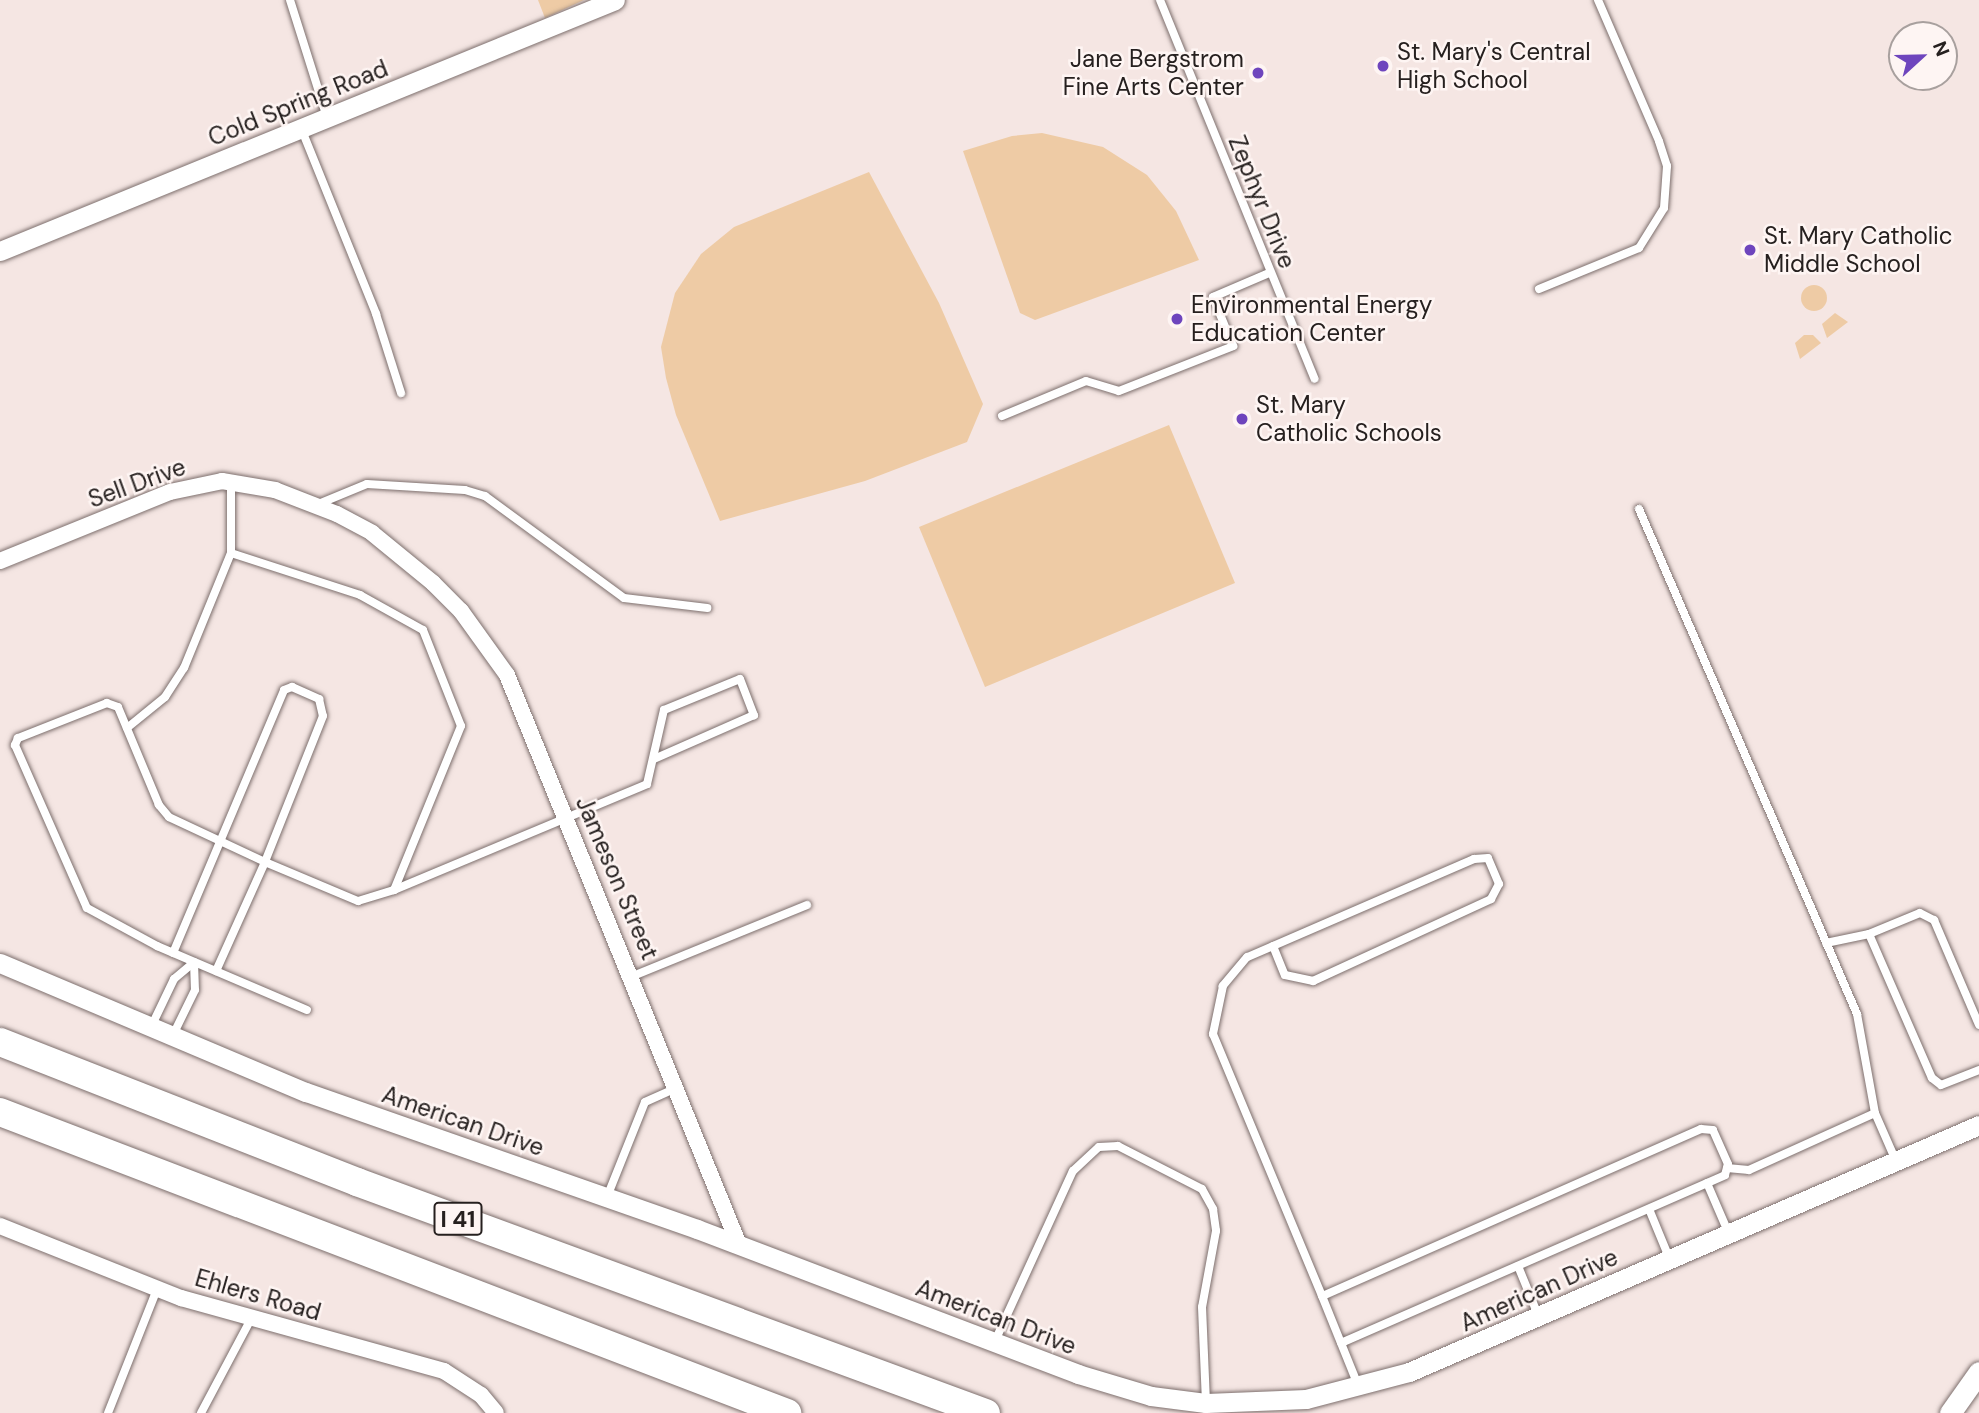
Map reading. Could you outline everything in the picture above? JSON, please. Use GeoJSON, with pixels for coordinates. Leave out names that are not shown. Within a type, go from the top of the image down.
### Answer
{"type":"FeatureCollection","features":[{"type":"Feature","properties":{"kind":"highway","name":"I 41"},"geometry":{"type":"LineString","coordinates":[[0,1042],[357,1182],[986,1413]]}},
{"type":"Feature","properties":{"kind":"highway"},"geometry":{"type":"LineString","coordinates":[[0,1112],[787,1413]]}},
{"type":"Feature","properties":{"kind":"main road"},"geometry":{"type":"LineString","coordinates":[[1950,1413],[1979,1372]]}},
{"type":"Feature","properties":{"kind":"street","name":"Cold Spring Road"},"geometry":{"type":"LineString","coordinates":[[0,251],[615,0]]}},
{"type":"Feature","properties":{"kind":"street","name":"Sell Drive"},"geometry":{"type":"LineString","coordinates":[[0,561],[194,483],[231,481],[316,505],[372,533],[405,557]]}},
{"type":"Feature","properties":{"kind":"street","name":"Jameson Street"},"geometry":{"type":"LineString","coordinates":[[405,557],[461,611],[507,675],[633,976],[739,1245]]}},
{"type":"Feature","properties":{"kind":"street","name":"American Drive"},"geometry":{"type":"LineString","coordinates":[[0,963],[306,1092],[739,1245],[993,1344],[1129,1391],[1206,1403],[1283,1401],[1359,1388],[1430,1364],[1979,1125]]}},
{"type":"Feature","properties":{"kind":"street","name":"Ehlers Road"},"geometry":{"type":"LineString","coordinates":[[0,1226],[157,1289],[251,1319],[444,1371],[472,1388],[496,1413]]}},
{"type":"Feature","properties":{"kind":"lane"},"geometry":{"type":"LineString","coordinates":[[290,0],[327,118]]}},
{"type":"Feature","properties":{"kind":"lane","name":"Zephyr Drive"},"geometry":{"type":"LineString","coordinates":[[1160,0],[1269,274],[1315,379]]}},
{"type":"Feature","properties":{"kind":"lane"},"geometry":{"type":"LineString","coordinates":[[1539,289],[1639,248],[1664,208],[1667,166],[1640,93],[1624,67],[1598,0]]}},
{"type":"Feature","properties":{"kind":"lane"},"geometry":{"type":"LineString","coordinates":[[301,128],[376,314],[401,393]]}},
{"type":"Feature","properties":{"kind":"lane"},"geometry":{"type":"LineString","coordinates":[[1002,416],[1086,381],[1119,391],[1233,345],[1213,297],[1269,274]]}},
{"type":"Feature","properties":{"kind":"lane"},"geometry":{"type":"LineString","coordinates":[[127,728],[165,697],[184,668],[231,553],[231,481]]}},
{"type":"Feature","properties":{"kind":"lane"},"geometry":{"type":"LineString","coordinates":[[316,505],[367,484],[404,483],[465,490],[495,502],[624,598],[707,607]]}},
{"type":"Feature","properties":{"kind":"lane"},"geometry":{"type":"LineString","coordinates":[[1639,509],[1861,1027],[1875,1113],[1896,1161]]}},
{"type":"Feature","properties":{"kind":"lane"},"geometry":{"type":"LineString","coordinates":[[231,553],[360,595],[423,630],[461,726],[394,890]]}},
{"type":"Feature","properties":{"kind":"lane"},"geometry":{"type":"LineString","coordinates":[[307,1010],[173,953],[87,908],[79,897],[15,746],[18,738],[107,703],[118,706],[164,811],[219,841],[358,901],[394,890],[647,784],[664,710],[740,679],[754,715],[654,759]]}},
{"type":"Feature","properties":{"kind":"lane"},"geometry":{"type":"LineString","coordinates":[[173,953],[278,696],[292,687],[319,699],[323,716],[265,862],[216,971]]}},
{"type":"Feature","properties":{"kind":"lane"},"geometry":{"type":"LineString","coordinates":[[1273,946],[1285,975],[1313,981],[1491,899],[1499,884],[1488,858],[1474,859],[1247,957],[1223,986],[1213,1034],[1359,1388]]}},
{"type":"Feature","properties":{"kind":"lane"},"geometry":{"type":"LineString","coordinates":[[633,976],[807,905]]}},
{"type":"Feature","properties":{"kind":"lane"},"geometry":{"type":"LineString","coordinates":[[1826,943],[1869,934],[1920,913],[1934,920],[1979,1025]]}},
{"type":"Feature","properties":{"kind":"lane"},"geometry":{"type":"LineString","coordinates":[[1869,934],[1932,1077],[1941,1085],[1979,1070]]}},
{"type":"Feature","properties":{"kind":"lane"},"geometry":{"type":"LineString","coordinates":[[151,1028],[174,979],[194,962]]}},
{"type":"Feature","properties":{"kind":"lane"},"geometry":{"type":"LineString","coordinates":[[171,1037],[195,990],[194,962]]}},
{"type":"Feature","properties":{"kind":"lane"},"geometry":{"type":"LineString","coordinates":[[607,1198],[645,1102],[678,1087]]}},
{"type":"Feature","properties":{"kind":"lane"},"geometry":{"type":"LineString","coordinates":[[1727,1168],[1749,1170],[1875,1113]]}},
{"type":"Feature","properties":{"kind":"lane"},"geometry":{"type":"LineString","coordinates":[[1322,1296],[1702,1129],[1713,1130],[1727,1168],[1725,1175],[1341,1343]]}},
{"type":"Feature","properties":{"kind":"lane"},"geometry":{"type":"LineString","coordinates":[[993,1344],[1073,1171],[1099,1147],[1118,1146],[1202,1189],[1213,1209],[1216,1231],[1202,1307],[1206,1403]]}},
{"type":"Feature","properties":{"kind":"lane"},"geometry":{"type":"LineString","coordinates":[[1707,1184],[1729,1234]]}},
{"type":"Feature","properties":{"kind":"lane"},"geometry":{"type":"LineString","coordinates":[[1649,1209],[1670,1260]]}},
{"type":"Feature","properties":{"kind":"lane"},"geometry":{"type":"LineString","coordinates":[[1518,1266],[1538,1317]]}},
{"type":"Feature","properties":{"kind":"lane"},"geometry":{"type":"LineString","coordinates":[[108,1413],[157,1289]]}},
{"type":"Feature","properties":{"kind":"lane"},"geometry":{"type":"LineString","coordinates":[[201,1413],[251,1319]]}},
{"type":"Feature","properties":{"kind":"shaded area"},"geometry":{"type":"Polygon","coordinates":[[[538,0],[584,0],[545,18],[538,0]]]}},
{"type":"Feature","properties":{"kind":"shaded area"},"geometry":{"type":"Polygon","coordinates":[[[1042,133],[1103,147],[1147,175],[1176,211],[1199,260],[1035,320],[1020,313],[963,151],[1012,136],[1042,133]]]}},
{"type":"Feature","properties":{"kind":"shaded area"},"geometry":{"type":"Polygon","coordinates":[[[869,172],[939,303],[983,404],[967,442],[865,481],[720,521],[676,415],[666,378],[661,347],[675,293],[701,254],[734,227],[869,172]]]}},
{"type":"Feature","properties":{"kind":"shaded area"},"geometry":{"type":"Polygon","coordinates":[[[1814,285],[1823,289],[1827,298],[1823,307],[1814,311],[1805,307],[1801,298],[1805,289],[1814,285]]]}},
{"type":"Feature","properties":{"kind":"shaded area"},"geometry":{"type":"Polygon","coordinates":[[[1835,313],[1848,322],[1827,338],[1822,324],[1835,313]]]}},
{"type":"Feature","properties":{"kind":"shaded area"},"geometry":{"type":"Polygon","coordinates":[[[1804,335],[1813,335],[1821,343],[1800,359],[1795,343],[1804,335]]]}},
{"type":"Feature","properties":{"kind":"shaded area"},"geometry":{"type":"Polygon","coordinates":[[[1169,425],[1235,583],[985,687],[919,527],[1169,425]]]}},
{"type":"Feature","properties":{"kind":"place","name":"St. Mary's Central High School"},"geometry":{"type":"Point","coordinates":[1383,66]}},
{"type":"Feature","properties":{"kind":"place","name":"Jane Bergstrom Fine Arts Center"},"geometry":{"type":"Point","coordinates":[1258,73]}},
{"type":"Feature","properties":{"kind":"place","name":"St. Mary Catholic Middle School"},"geometry":{"type":"Point","coordinates":[1750,250]}},
{"type":"Feature","properties":{"kind":"place","name":"Environmental Energy Education Center"},"geometry":{"type":"Point","coordinates":[1177,319]}},
{"type":"Feature","properties":{"kind":"place","name":"St. Mary Catholic Schools"},"geometry":{"type":"Point","coordinates":[1242,419]}}]}
